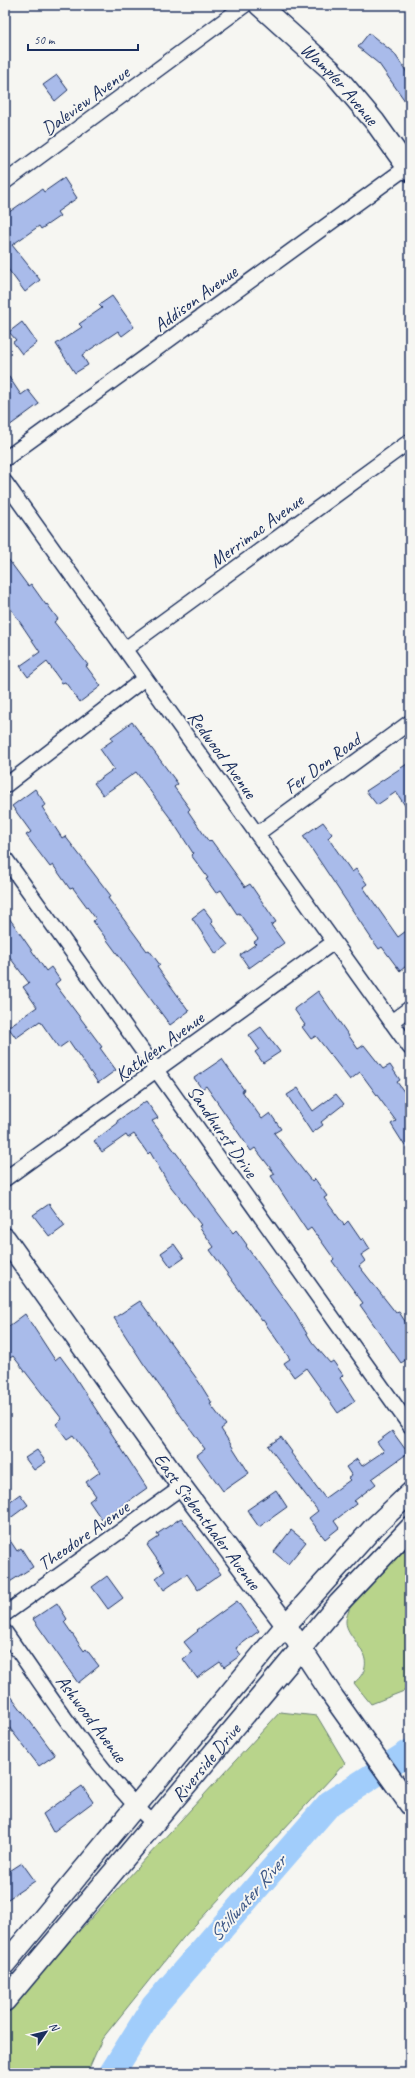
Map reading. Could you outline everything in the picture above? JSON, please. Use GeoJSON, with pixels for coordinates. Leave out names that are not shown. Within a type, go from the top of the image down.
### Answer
{"type":"FeatureCollection","features":[{"type":"Feature","properties":{"kind":"main road","name":"Wampler Avenue"},"geometry":{"type":"LineString","coordinates":[[259,5],[332,70],[367,111],[409,169]]}},
{"type":"Feature","properties":{"kind":"main road","name":"East Siebenthaler Avenue"},"geometry":{"type":"LineString","coordinates":[[5,1238],[182,1488],[302,1647],[334,1698],[410,1805]]}},
{"type":"Feature","properties":{"kind":"main road","name":"Riverside Drive"},"geometry":{"type":"LineString","coordinates":[[5,1964],[286,1625],[373,1528],[410,1493]]}},
{"type":"Feature","properties":{"kind":"main road","name":"Riverside Drive"},"geometry":{"type":"LineString","coordinates":[[5,2000],[344,1597],[410,1528]]}},
{"type":"Feature","properties":{"kind":"street","name":"Daleview Avenue"},"geometry":{"type":"LineString","coordinates":[[5,182],[245,5]]}},
{"type":"Feature","properties":{"kind":"street","name":"Addison Avenue"},"geometry":{"type":"LineString","coordinates":[[5,459],[409,169]]}},
{"type":"Feature","properties":{"kind":"street","name":"Merrimac Avenue"},"geometry":{"type":"LineString","coordinates":[[125,649],[410,441]]}},
{"type":"Feature","properties":{"kind":"street","name":"Redwood Avenue"},"geometry":{"type":"LineString","coordinates":[[5,482],[410,1048]]}},
{"type":"Feature","properties":{"kind":"street"},"geometry":{"type":"LineString","coordinates":[[5,786],[145,678]]}},
{"type":"Feature","properties":{"kind":"street","name":"Fer Don Road"},"geometry":{"type":"LineString","coordinates":[[256,834],[410,722]]}},
{"type":"Feature","properties":{"kind":"street","name":"Sandhurst Drive"},"geometry":{"type":"LineString","coordinates":[[5,858],[410,1426]]}},
{"type":"Feature","properties":{"kind":"street","name":"Kathleen Avenue"},"geometry":{"type":"LineString","coordinates":[[5,1178],[157,1071],[334,942]]}},
{"type":"Feature","properties":{"kind":"street"},"geometry":{"type":"LineString","coordinates":[[391,1022],[410,1008]]}},
{"type":"Feature","properties":{"kind":"street","name":"Theodore Avenue"},"geometry":{"type":"LineString","coordinates":[[5,1614],[182,1488]]}},
{"type":"Feature","properties":{"kind":"street","name":"Ashwood Avenue"},"geometry":{"type":"LineString","coordinates":[[5,1632],[80,1737],[136,1806],[153,1823]]}},
{"type":"Feature","properties":{"kind":"green space"},"geometry":{"type":"Polygon","coordinates":[[[410,1545],[410,1692],[404,1691],[371,1704],[354,1683],[362,1674],[365,1665],[364,1657],[361,1649],[347,1628],[346,1621],[350,1607],[354,1601],[410,1545]]]}},
{"type":"Feature","properties":{"kind":"green space"},"geometry":{"type":"Polygon","coordinates":[[[280,1712],[317,1716],[345,1763],[183,1938],[102,2039],[87,2073],[5,2073],[5,2012],[280,1712]]]}},
{"type":"Feature","properties":{"kind":"building"},"geometry":{"type":"Polygon","coordinates":[[[369,33],[394,53],[410,77],[410,108],[379,64],[358,47],[369,33]]]}},
{"type":"Feature","properties":{"kind":"building"},"geometry":{"type":"Polygon","coordinates":[[[57,75],[68,90],[55,101],[43,85],[57,75]]]}},
{"type":"Feature","properties":{"kind":"building"},"geometry":{"type":"Polygon","coordinates":[[[64,178],[77,198],[57,212],[60,216],[41,229],[39,226],[12,245],[40,280],[25,292],[5,265],[5,215],[42,189],[44,192],[64,178]]]}},
{"type":"Feature","properties":{"kind":"building"},"geometry":{"type":"Polygon","coordinates":[[[112,296],[134,327],[122,336],[118,331],[82,355],[88,365],[75,373],[56,344],[82,327],[79,324],[102,308],[99,305],[112,296]]]}},
{"type":"Feature","properties":{"kind":"building"},"geometry":{"type":"Polygon","coordinates":[[[22,322],[37,343],[22,354],[13,342],[16,340],[9,332],[22,322]]]}},
{"type":"Feature","properties":{"kind":"building"},"geometry":{"type":"Polygon","coordinates":[[[5,371],[21,395],[28,390],[39,404],[5,429],[5,371]]]}},
{"type":"Feature","properties":{"kind":"building"},"geometry":{"type":"Polygon","coordinates":[[[5,555],[28,586],[31,584],[58,619],[54,622],[88,665],[86,666],[101,686],[80,702],[65,682],[62,683],[47,662],[28,677],[20,666],[40,652],[5,600],[5,555]]]}},
{"type":"Feature","properties":{"kind":"building"},"geometry":{"type":"Polygon","coordinates":[[[132,722],[178,784],[174,787],[190,809],[188,811],[209,842],[211,840],[245,887],[250,884],[276,922],[271,925],[284,943],[249,968],[240,955],[256,944],[254,942],[258,939],[239,913],[237,914],[221,890],[216,893],[206,879],[208,878],[191,855],[193,853],[171,819],[136,772],[103,795],[94,783],[114,769],[100,749],[113,740],[111,737],[132,722]]]}},
{"type":"Feature","properties":{"kind":"building"},"geometry":{"type":"Polygon","coordinates":[[[410,762],[410,813],[396,792],[377,805],[366,791],[410,762]]]}},
{"type":"Feature","properties":{"kind":"building"},"geometry":{"type":"Polygon","coordinates":[[[35,789],[46,805],[42,807],[62,838],[65,836],[111,896],[108,898],[147,951],[149,950],[160,965],[157,967],[189,1011],[170,1025],[93,921],[96,919],[73,888],[70,889],[53,865],[50,867],[26,835],[31,832],[12,806],[35,789]]]}},
{"type":"Feature","properties":{"kind":"building"},"geometry":{"type":"Polygon","coordinates":[[[323,822],[332,834],[328,838],[352,872],[356,869],[367,884],[363,887],[398,937],[410,928],[410,963],[400,971],[382,947],[379,949],[371,938],[303,836],[323,822]]]}},
{"type":"Feature","properties":{"kind":"building"},"geometry":{"type":"Polygon","coordinates":[[[204,909],[213,921],[211,923],[228,945],[216,954],[192,918],[204,909]]]}},
{"type":"Feature","properties":{"kind":"building"},"geometry":{"type":"Polygon","coordinates":[[[5,912],[46,971],[51,967],[60,980],[55,984],[102,1047],[100,1048],[116,1070],[98,1083],[69,1041],[59,1048],[40,1021],[16,1038],[8,1027],[37,1007],[23,987],[29,983],[5,951],[5,912]]]}},
{"type":"Feature","properties":{"kind":"building"},"geometry":{"type":"Polygon","coordinates":[[[318,991],[358,1049],[364,1045],[383,1069],[390,1065],[400,1080],[397,1082],[410,1100],[410,1154],[391,1124],[396,1121],[360,1072],[350,1080],[316,1036],[311,1039],[302,1027],[305,1025],[294,1009],[318,991]]]}},
{"type":"Feature","properties":{"kind":"building"},"geometry":{"type":"Polygon","coordinates":[[[261,1027],[280,1052],[263,1063],[255,1052],[259,1049],[249,1035],[261,1027]]]}},
{"type":"Feature","properties":{"kind":"building"},"geometry":{"type":"Polygon","coordinates":[[[222,1059],[262,1119],[270,1113],[281,1129],[274,1133],[312,1182],[315,1179],[327,1196],[324,1198],[344,1225],[348,1221],[361,1240],[363,1238],[370,1249],[361,1255],[365,1261],[359,1266],[396,1313],[399,1312],[410,1329],[410,1357],[401,1363],[360,1305],[363,1303],[332,1261],[334,1259],[317,1235],[311,1228],[307,1231],[301,1222],[271,1176],[275,1174],[255,1148],[251,1151],[206,1086],[202,1089],[194,1078],[222,1059]]]}},
{"type":"Feature","properties":{"kind":"building"},"geometry":{"type":"Polygon","coordinates":[[[298,1088],[313,1111],[336,1094],[344,1104],[321,1122],[323,1125],[312,1133],[287,1095],[298,1088]]]}},
{"type":"Feature","properties":{"kind":"building"},"geometry":{"type":"Polygon","coordinates":[[[146,1101],[158,1118],[152,1121],[198,1182],[197,1183],[212,1205],[233,1233],[236,1230],[247,1245],[246,1246],[293,1311],[312,1342],[330,1363],[333,1361],[343,1375],[340,1378],[355,1401],[338,1413],[306,1368],[294,1377],[284,1363],[290,1359],[263,1320],[262,1321],[210,1250],[214,1247],[199,1226],[201,1225],[168,1183],[150,1152],[148,1154],[134,1134],[128,1138],[126,1135],[102,1152],[94,1141],[118,1123],[117,1121],[146,1101]]]}},
{"type":"Feature","properties":{"kind":"building"},"geometry":{"type":"Polygon","coordinates":[[[49,1204],[65,1226],[50,1237],[33,1215],[49,1204]]]}},
{"type":"Feature","properties":{"kind":"building"},"geometry":{"type":"Polygon","coordinates":[[[174,1244],[184,1258],[171,1267],[161,1253],[174,1244]]]}},
{"type":"Feature","properties":{"kind":"building"},"geometry":{"type":"Polygon","coordinates":[[[140,1301],[197,1379],[212,1403],[210,1404],[226,1425],[221,1429],[249,1473],[223,1491],[197,1455],[205,1449],[143,1363],[114,1318],[140,1301]]]}},
{"type":"Feature","properties":{"kind":"building"},"geometry":{"type":"Polygon","coordinates":[[[25,1314],[55,1360],[60,1356],[71,1371],[147,1488],[102,1520],[89,1501],[96,1496],[86,1482],[100,1472],[73,1435],[67,1439],[56,1424],[62,1419],[13,1356],[5,1361],[5,1329],[25,1314]]]}},
{"type":"Feature","properties":{"kind":"building"},"geometry":{"type":"Polygon","coordinates":[[[392,1431],[408,1453],[372,1479],[376,1484],[354,1501],[356,1504],[334,1521],[339,1528],[325,1539],[309,1518],[318,1511],[268,1446],[281,1437],[292,1452],[291,1453],[325,1498],[350,1480],[348,1478],[352,1476],[346,1467],[357,1459],[362,1466],[384,1451],[377,1442],[392,1431]]]}},
{"type":"Feature","properties":{"kind":"building"},"geometry":{"type":"Polygon","coordinates":[[[37,1450],[46,1462],[34,1470],[25,1458],[37,1450]]]}},
{"type":"Feature","properties":{"kind":"building"},"geometry":{"type":"Polygon","coordinates":[[[276,1490],[287,1507],[259,1527],[247,1510],[276,1490]]]}},
{"type":"Feature","properties":{"kind":"building"},"geometry":{"type":"Polygon","coordinates":[[[20,1494],[28,1505],[5,1522],[5,1505],[20,1494]]]}},
{"type":"Feature","properties":{"kind":"building"},"geometry":{"type":"Polygon","coordinates":[[[181,1518],[221,1574],[198,1590],[187,1574],[164,1590],[156,1578],[165,1571],[147,1545],[159,1537],[157,1534],[181,1518]]]}},
{"type":"Feature","properties":{"kind":"building"},"geometry":{"type":"Polygon","coordinates":[[[291,1530],[306,1542],[288,1564],[274,1552],[291,1530]]]}},
{"type":"Feature","properties":{"kind":"building"},"geometry":{"type":"Polygon","coordinates":[[[5,1533],[17,1551],[21,1548],[33,1567],[5,1585],[5,1533]]]}},
{"type":"Feature","properties":{"kind":"building"},"geometry":{"type":"Polygon","coordinates":[[[107,1576],[123,1598],[108,1609],[92,1587],[107,1576]]]}},
{"type":"Feature","properties":{"kind":"building"},"geometry":{"type":"Polygon","coordinates":[[[237,1601],[259,1631],[236,1648],[241,1655],[224,1667],[220,1662],[197,1678],[183,1659],[192,1652],[184,1642],[198,1631],[197,1630],[237,1601]]]}},
{"type":"Feature","properties":{"kind":"building"},"geometry":{"type":"Polygon","coordinates":[[[57,1603],[67,1619],[64,1622],[84,1651],[86,1649],[99,1666],[78,1683],[33,1619],[57,1603]]]}},
{"type":"Feature","properties":{"kind":"building"},"geometry":{"type":"Polygon","coordinates":[[[5,1688],[55,1755],[39,1766],[5,1722],[5,1688]]]}},
{"type":"Feature","properties":{"kind":"building"},"geometry":{"type":"Polygon","coordinates":[[[82,1786],[93,1802],[53,1832],[43,1814],[82,1786]]]}},
{"type":"Feature","properties":{"kind":"building"},"geometry":{"type":"Polygon","coordinates":[[[22,1863],[35,1881],[5,1901],[5,1874],[22,1863]]]}},
{"type":"Feature","properties":{"kind":"waterway","name":"Stillwater River"},"geometry":{"type":"LineString","coordinates":[[112,2073],[154,2006],[330,1803],[410,1752]]}}]}
